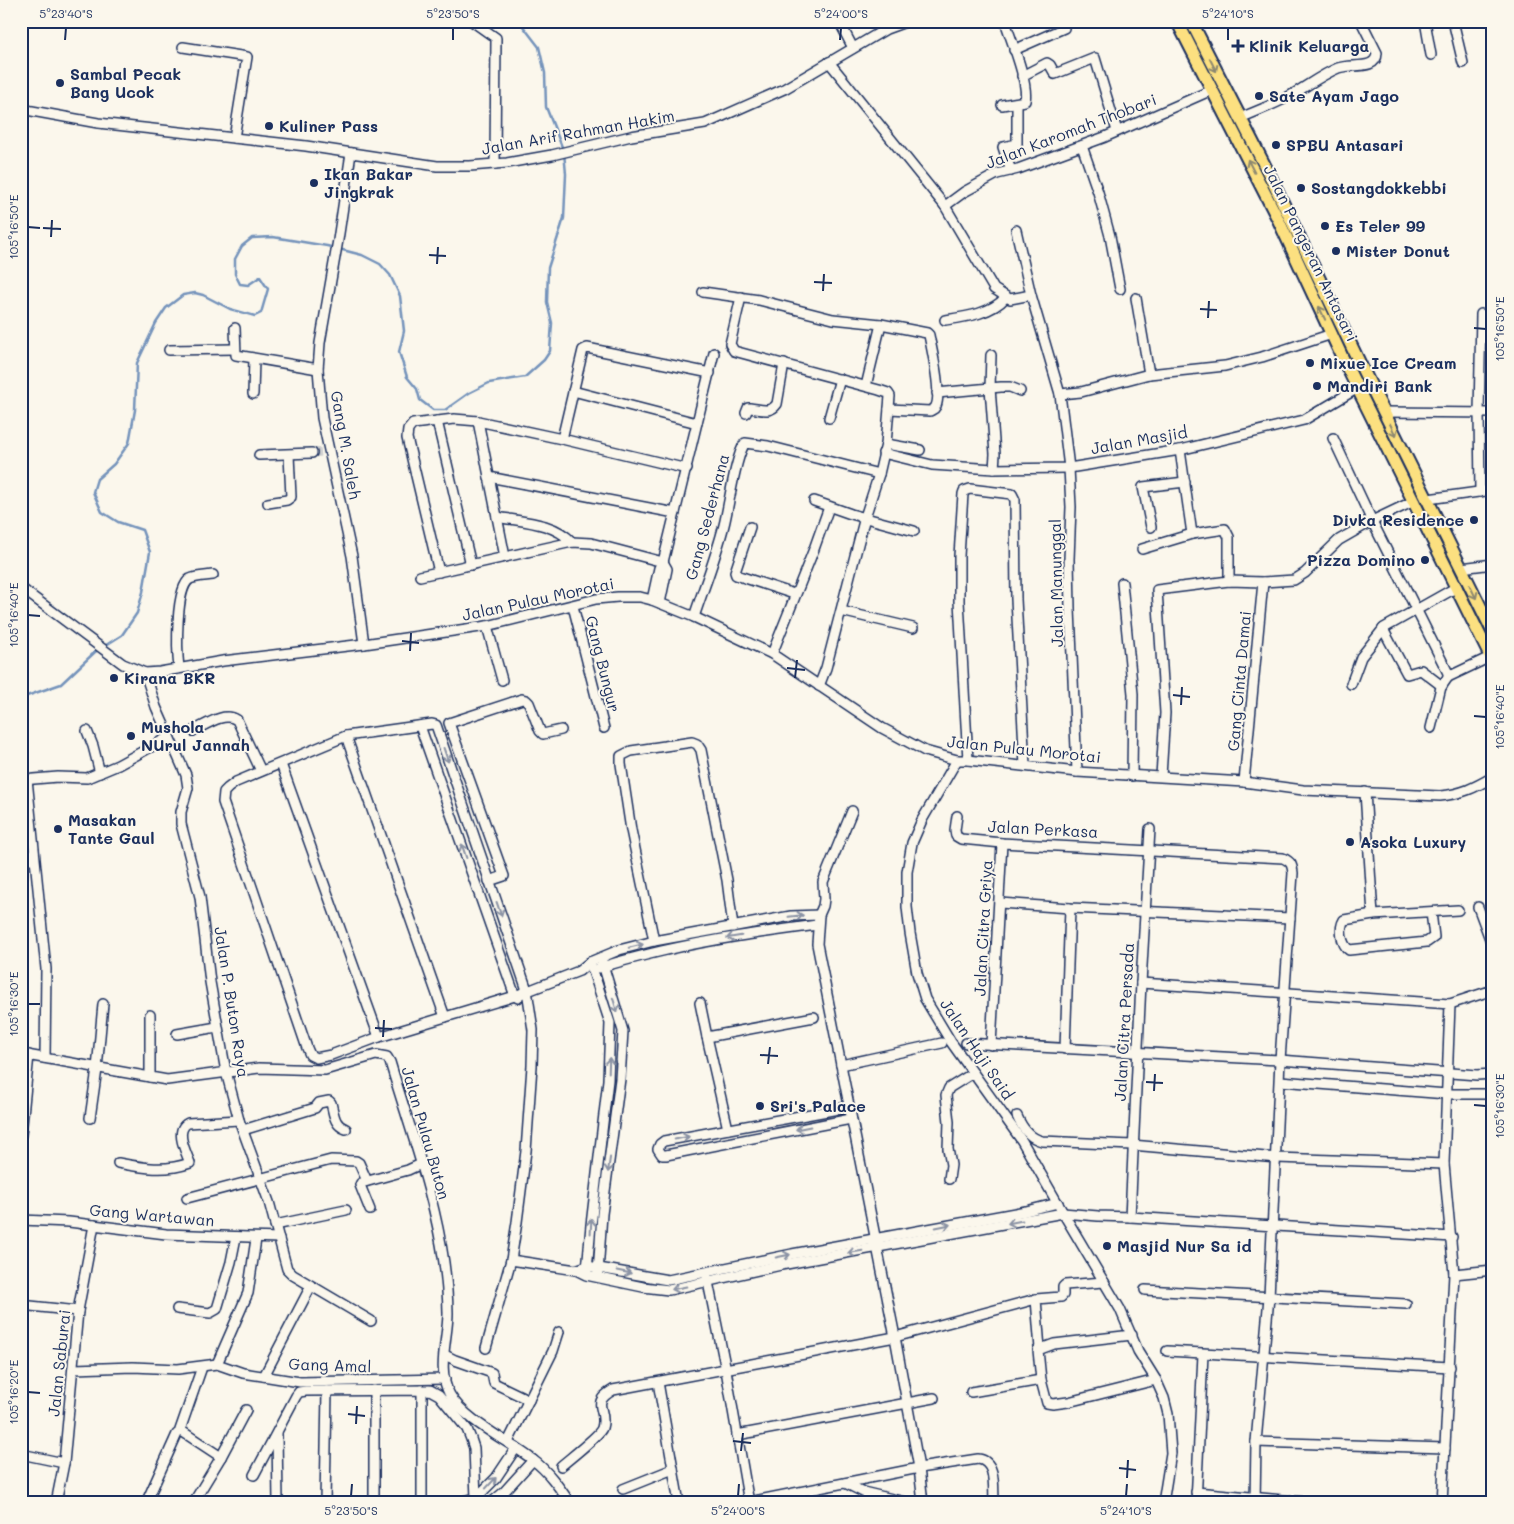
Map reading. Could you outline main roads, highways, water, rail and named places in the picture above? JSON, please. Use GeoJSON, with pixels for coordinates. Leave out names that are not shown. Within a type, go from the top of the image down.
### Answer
{"type":"FeatureCollection","features":[{"type":"Feature","properties":{"kind":"main road","name":"Jalan Pangeran Antasari"},"geometry":{"type":"LineString","coordinates":[[1177,21],[1300,265],[1491,660]]}},
{"type":"Feature","properties":{"kind":"main road","name":"Jalan Pangeran Antasari"},"geometry":{"type":"LineString","coordinates":[[1191,21],[1311,259],[1461,568],[1490,620],[1493,632]]}},
{"type":"Feature","properties":{"kind":"main road"},"geometry":{"type":"LineString","coordinates":[[1293,251],[1301,254],[1304,251],[1304,246]]}},
{"type":"Feature","properties":{"kind":"main road"},"geometry":{"type":"LineString","coordinates":[[1300,265],[1300,260],[1303,257],[1311,259]]}},
{"type":"Feature","properties":{"kind":"waterway"},"geometry":{"type":"LineString","coordinates":[[21,698],[61,684],[95,652],[122,635],[137,613],[150,552],[142,530],[118,522],[102,512],[93,492],[97,479],[114,464],[129,443],[135,410],[137,363],[156,323],[166,308],[183,295],[195,293],[203,295],[230,309],[255,316],[261,313],[268,289],[260,277],[248,285],[240,284],[235,274],[235,259],[242,246],[252,238],[273,237],[327,246],[362,255],[380,264],[390,275],[400,296],[404,331],[399,352],[407,377],[417,389],[420,400],[433,410],[445,410],[469,393],[489,383],[525,377],[544,360],[550,351],[552,323],[547,302],[548,268],[564,218],[566,174],[564,152],[546,107],[545,73],[539,47],[519,21]]}},
{"type":"Feature","properties":{"kind":"waterway"},"geometry":{"type":"LineString","coordinates":[[656,21],[672,25],[738,21]]}},
{"type":"Feature","properties":{"kind":"tunnel"},"geometry":{"type":"LineString","coordinates":[[312,453],[322,452]]}},
{"type":"Feature","properties":{"kind":"place","name":"Klinik Keluarga"},"geometry":{"type":"Point","coordinates":[1238,46]}},
{"type":"Feature","properties":{"kind":"place","name":"Sambal Pecak Bang Ucok"},"geometry":{"type":"Point","coordinates":[60,83]}},
{"type":"Feature","properties":{"kind":"place","name":"Sate Ayam Jago"},"geometry":{"type":"Point","coordinates":[1259,96]}},
{"type":"Feature","properties":{"kind":"place","name":"Kuliner Pass"},"geometry":{"type":"Point","coordinates":[269,126]}},
{"type":"Feature","properties":{"kind":"place","name":"SPBU Antasari"},"geometry":{"type":"Point","coordinates":[1276,145]}},
{"type":"Feature","properties":{"kind":"place","name":"Ikan Bakar Jingkrak"},"geometry":{"type":"Point","coordinates":[314,183]}},
{"type":"Feature","properties":{"kind":"place","name":"Sostangdokkebbi"},"geometry":{"type":"Point","coordinates":[1301,188]}},
{"type":"Feature","properties":{"kind":"place","name":"Es Teler 99"},"geometry":{"type":"Point","coordinates":[1325,226]}},
{"type":"Feature","properties":{"kind":"place","name":"Mister Donut"},"geometry":{"type":"Point","coordinates":[1336,251]}},
{"type":"Feature","properties":{"kind":"place","name":"Mixue Ice Cream"},"geometry":{"type":"Point","coordinates":[1310,363]}},
{"type":"Feature","properties":{"kind":"place","name":"Mandiri Bank"},"geometry":{"type":"Point","coordinates":[1317,386]}},
{"type":"Feature","properties":{"kind":"place","name":"Divka Residence"},"geometry":{"type":"Point","coordinates":[1474,520]}},
{"type":"Feature","properties":{"kind":"place","name":"Pizza Domino"},"geometry":{"type":"Point","coordinates":[1425,560]}},
{"type":"Feature","properties":{"kind":"place","name":"Kirana BKR"},"geometry":{"type":"Point","coordinates":[114,678]}},
{"type":"Feature","properties":{"kind":"place","name":"Mushola NUrul Jannah"},"geometry":{"type":"Point","coordinates":[131,736]}},
{"type":"Feature","properties":{"kind":"place","name":"Masakan Tante Gaul"},"geometry":{"type":"Point","coordinates":[58,829]}},
{"type":"Feature","properties":{"kind":"place","name":"Asoka Luxury"},"geometry":{"type":"Point","coordinates":[1350,842]}},
{"type":"Feature","properties":{"kind":"place","name":"Sri's Palace"},"geometry":{"type":"Point","coordinates":[760,1106]}},
{"type":"Feature","properties":{"kind":"place","name":"Masjid Nur Sa id"},"geometry":{"type":"Point","coordinates":[1107,1246]}}]}
